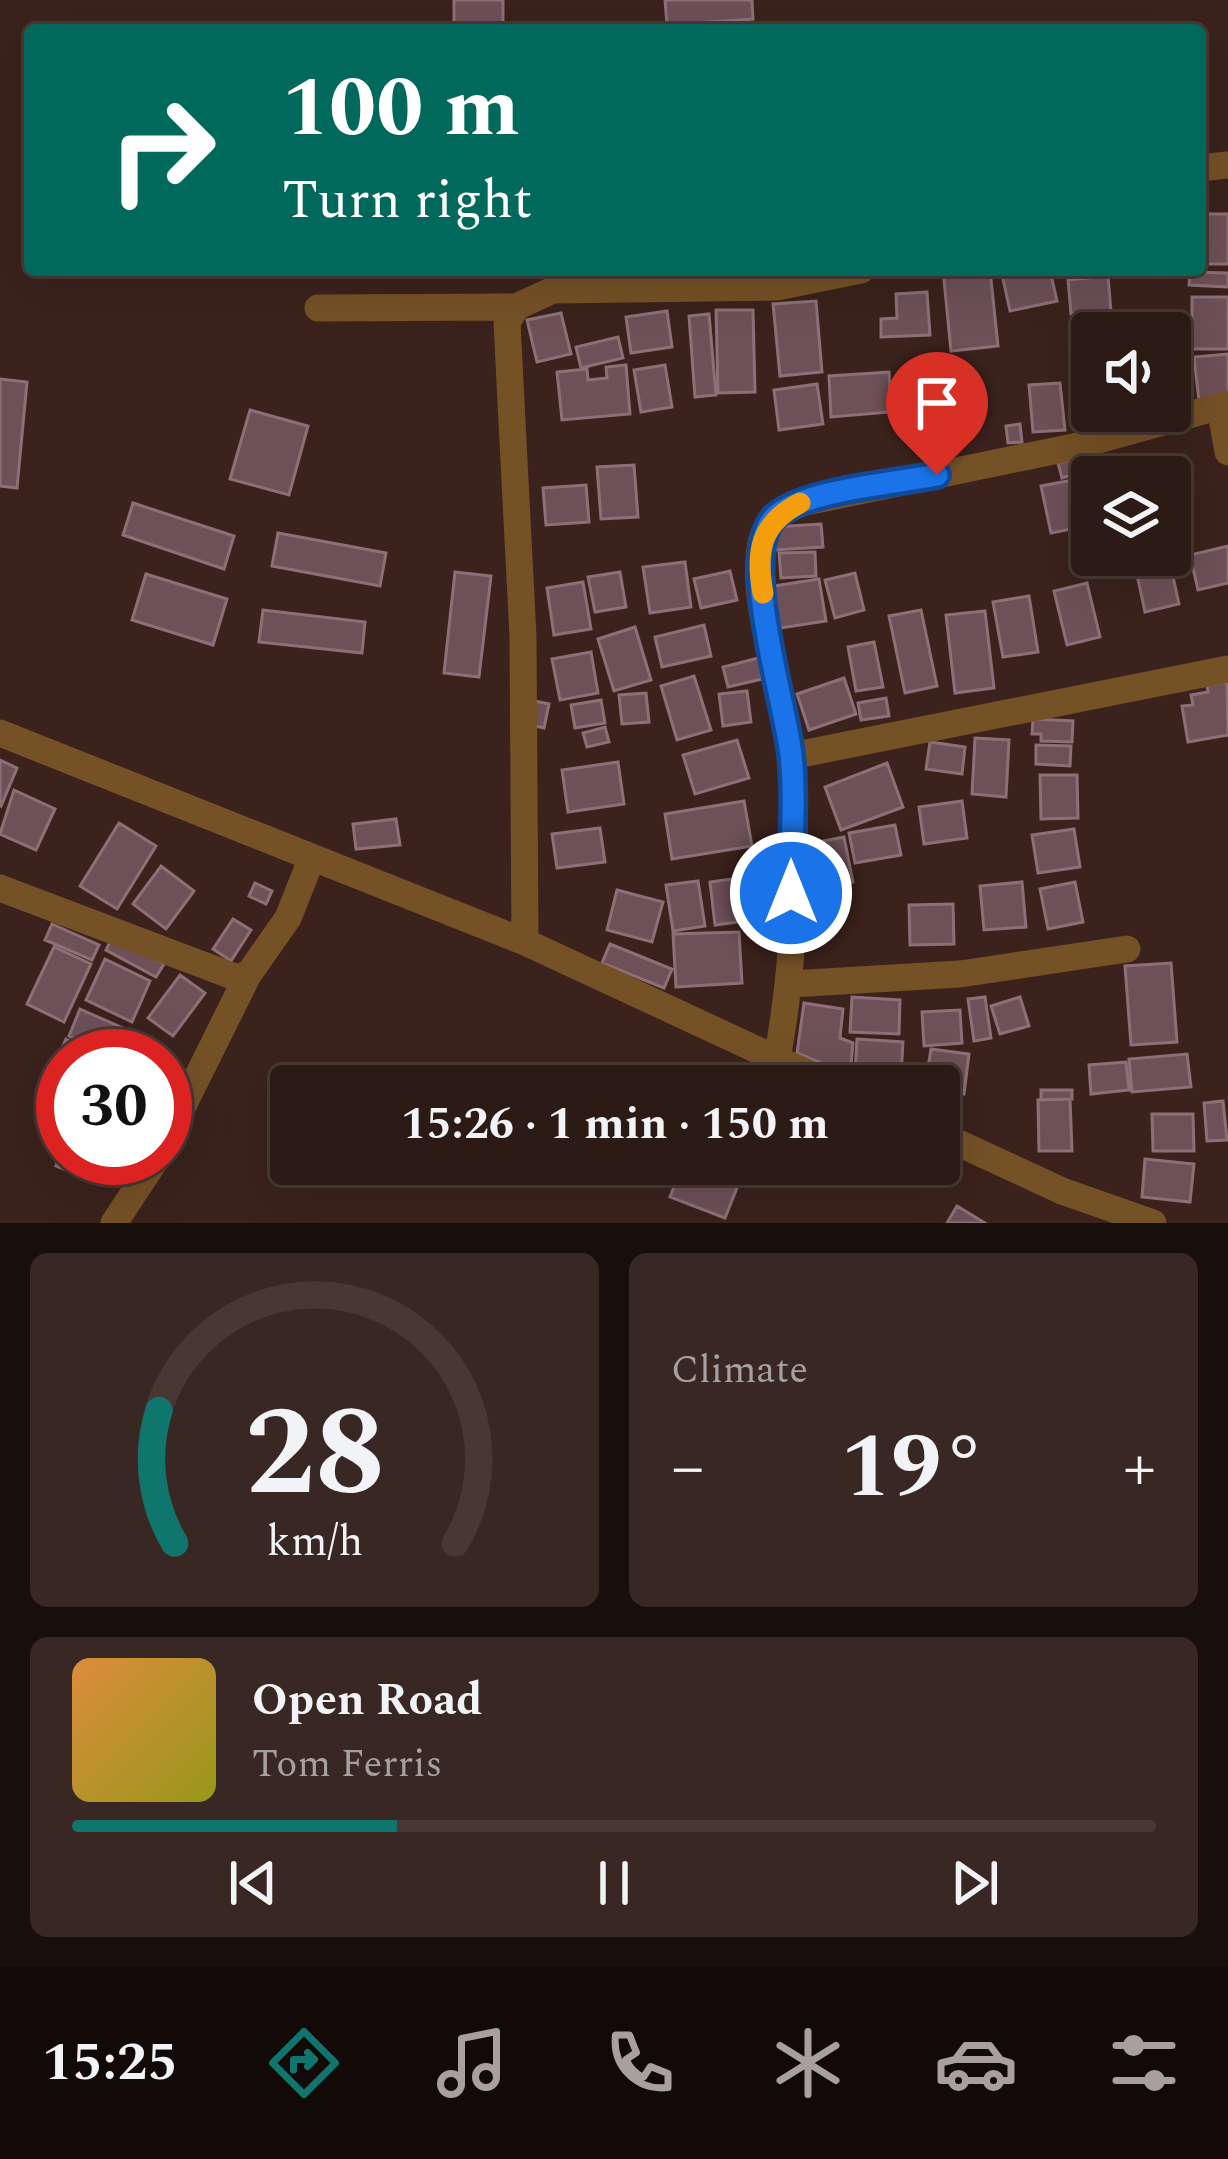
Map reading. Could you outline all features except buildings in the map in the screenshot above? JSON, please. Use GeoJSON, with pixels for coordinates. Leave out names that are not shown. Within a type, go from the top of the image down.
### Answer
{"type":"FeatureCollection","features":[{"type":"Feature","properties":{"kind":"street"},"geometry":{"type":"LineString","coordinates":[[318,308],[515,307],[554,290],[778,287],[831,276]]}},
{"type":"Feature","properties":{"kind":"street"},"geometry":{"type":"LineString","coordinates":[[515,307],[507,323],[523,637],[525,942]]}},
{"type":"Feature","properties":{"kind":"street"},"geometry":{"type":"LineString","coordinates":[[777,1059],[791,984],[791,756],[759,571],[763,534],[776,515],[801,503],[1073,447],[1224,406],[1228,452]]}},
{"type":"Feature","properties":{"kind":"street"},"geometry":{"type":"LineString","coordinates":[[791,756],[1228,669]]}},
{"type":"Feature","properties":{"kind":"street"},"geometry":{"type":"LineString","coordinates":[[0,733],[525,942],[790,1065]]}},
{"type":"Feature","properties":{"kind":"street"},"geometry":{"type":"LineString","coordinates":[[192,1088],[248,975],[288,918],[311,860]]}},
{"type":"Feature","properties":{"kind":"street"},"geometry":{"type":"LineString","coordinates":[[0,888],[235,977],[248,975]]}},
{"type":"Feature","properties":{"kind":"street"},"geometry":{"type":"LineString","coordinates":[[791,984],[960,974],[1127,949]]}},
{"type":"Feature","properties":{"kind":"street"},"geometry":{"type":"LineString","coordinates":[[960,1144],[1083,1200],[1153,1223]]}},
{"type":"Feature","properties":{"kind":"street"},"geometry":{"type":"LineString","coordinates":[[114,1223],[139,1185]]}},
{"type":"Feature","properties":{"kind":"slow traffic"},"geometry":{"type":"LineString","coordinates":[[763,593],[759,571],[763,534],[776,515],[800,503]]}},
{"type":"Feature","properties":{"kind":"route"},"geometry":{"type":"LineString","coordinates":[[791,893],[791,756],[759,571],[763,534],[776,515],[801,503],[937,475]]}}]}
